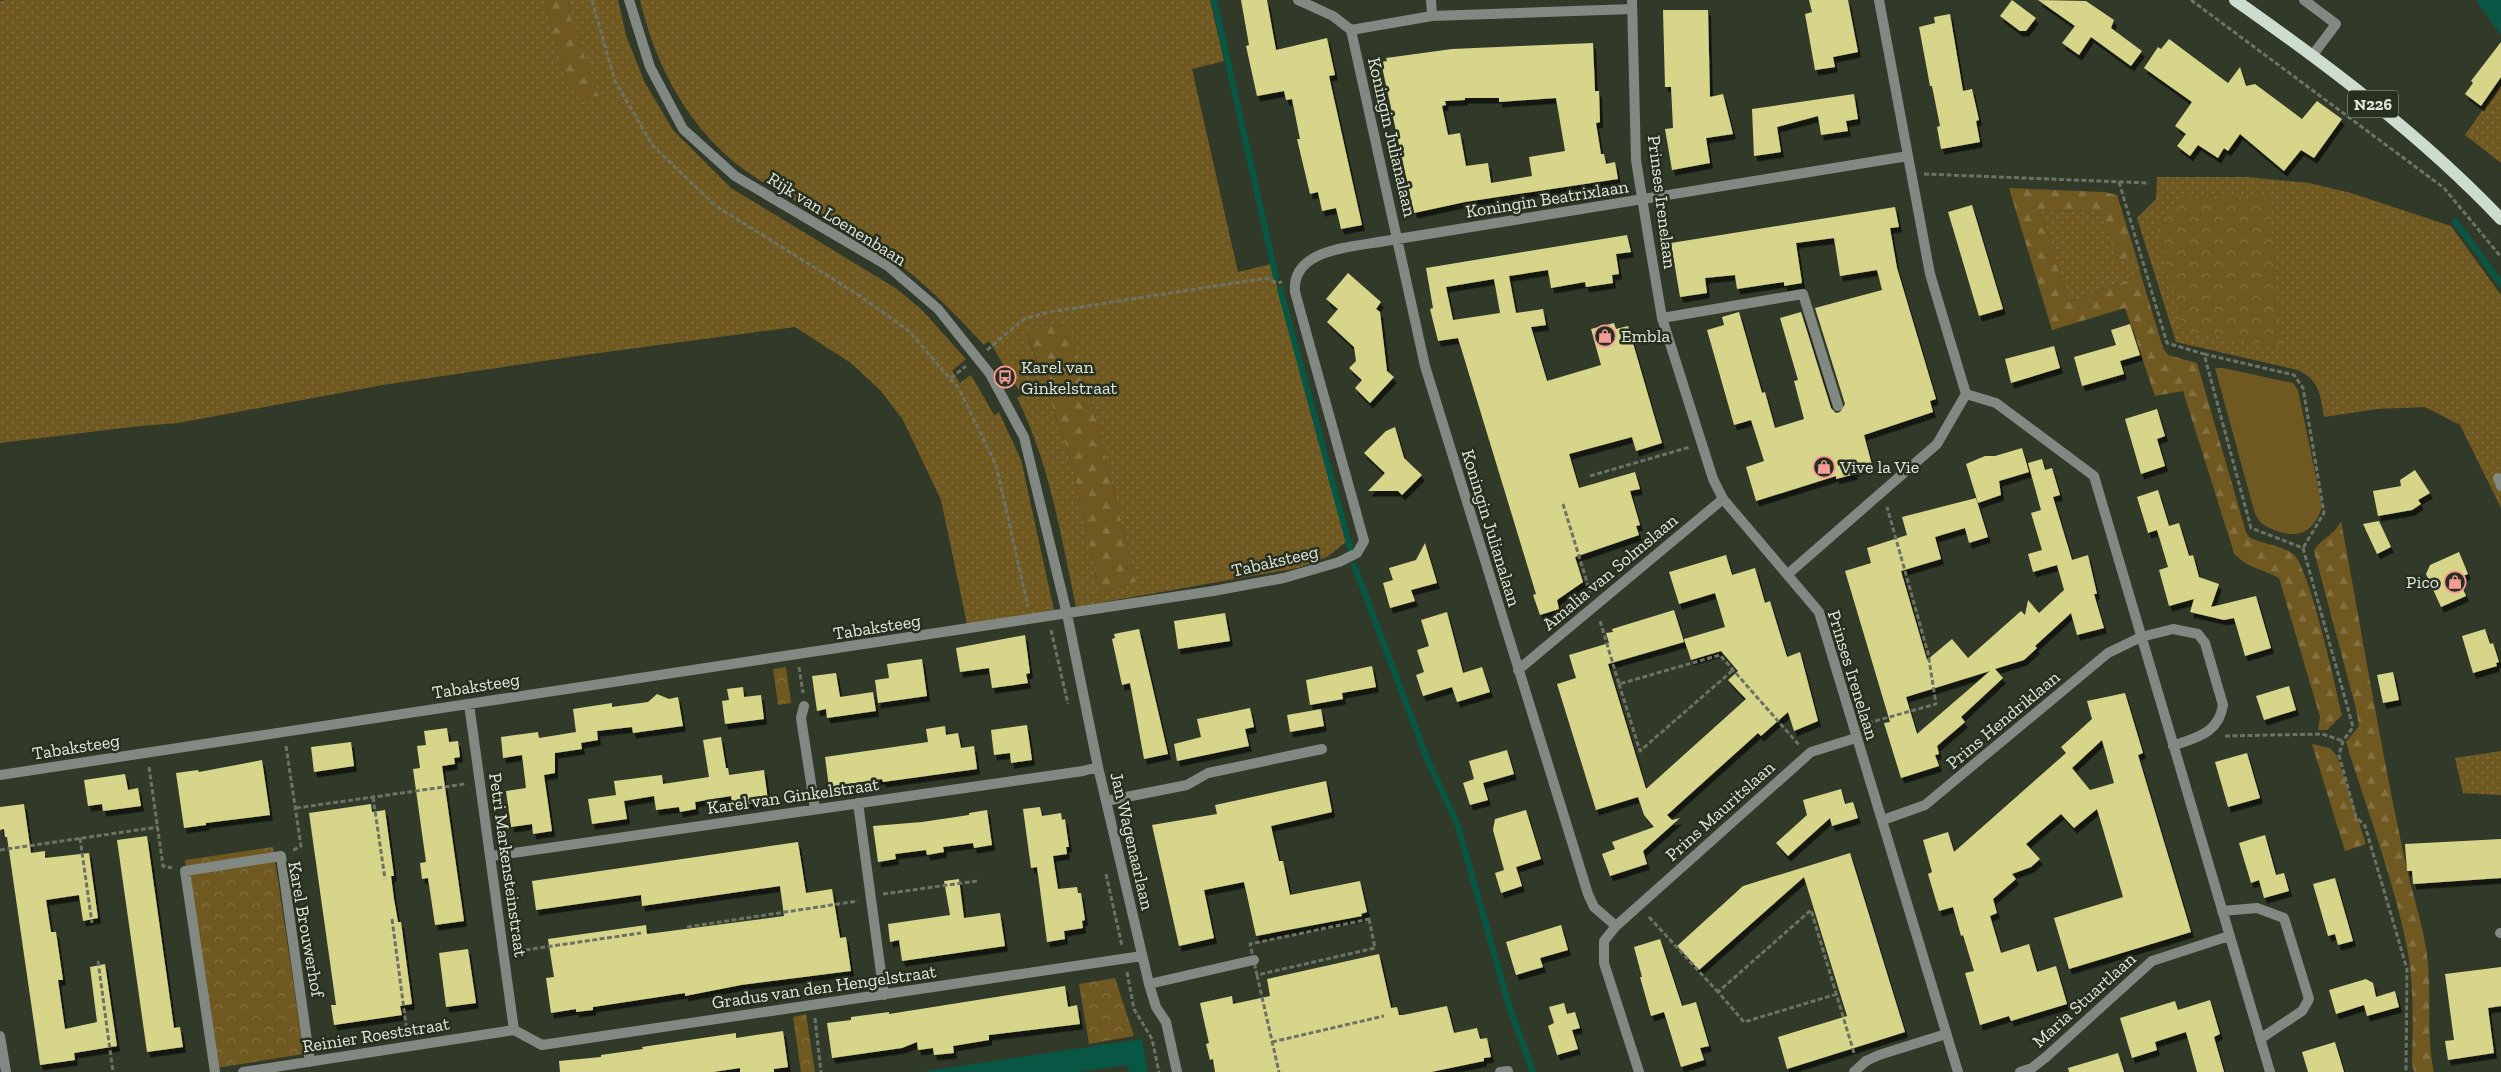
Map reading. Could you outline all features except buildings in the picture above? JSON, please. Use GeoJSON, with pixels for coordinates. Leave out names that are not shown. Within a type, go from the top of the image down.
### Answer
{"type":"FeatureCollection","features":[{"type":"Feature","properties":{"kind":"main road","name":"N226"},"geometry":{"type":"LineString","coordinates":[[2235,0],[2312,56],[2427,147],[2463,179],[2501,219]]}},
{"type":"Feature","properties":{"kind":"street","name":"Rijk van Loenenbaan"},"geometry":{"type":"LineString","coordinates":[[629,0],[650,67],[684,129],[735,176],[888,266],[938,309],[978,357],[990,374],[1024,437],[1066,614]]}},
{"type":"Feature","properties":{"kind":"street"},"geometry":{"type":"LineString","coordinates":[[1298,0],[1333,16],[1351,30],[1432,16],[1632,4]]}},
{"type":"Feature","properties":{"kind":"street"},"geometry":{"type":"LineString","coordinates":[[1431,0],[1432,16]]}},
{"type":"Feature","properties":{"kind":"street"},"geometry":{"type":"LineString","coordinates":[[1788,574],[1937,444],[1966,394],[1930,274],[1879,0]]}},
{"type":"Feature","properties":{"kind":"street"},"geometry":{"type":"LineString","coordinates":[[2304,0],[2336,24],[2312,56]]}},
{"type":"Feature","properties":{"kind":"street","name":"Prinses Irenelaan"},"geometry":{"type":"LineString","coordinates":[[1632,4],[1636,160],[1662,318],[1713,479],[1723,499],[1819,612],[1958,1072]]}},
{"type":"Feature","properties":{"kind":"street","name":"Koningin Julianalaan"},"geometry":{"type":"LineString","coordinates":[[1351,30],[1425,366],[1588,894],[1594,907],[1616,926]]}},
{"type":"Feature","properties":{"kind":"street","name":"Koningin Beatrixlaan"},"geometry":{"type":"LineString","coordinates":[[1398,239],[1908,156]]}},
{"type":"Feature","properties":{"kind":"street"},"geometry":{"type":"LineString","coordinates":[[1295,278],[1302,266],[1319,255],[1398,239]]}},
{"type":"Feature","properties":{"kind":"street","name":"Tabaksteeg"},"geometry":{"type":"LineString","coordinates":[[0,775],[1031,620],[1284,578],[1339,562],[1353,556],[1360,550],[1363,537],[1295,295],[1295,278]]}},
{"type":"Feature","properties":{"kind":"street"},"geometry":{"type":"LineString","coordinates":[[1662,318],[1803,294],[1838,406]]}},
{"type":"Feature","properties":{"kind":"street"},"geometry":{"type":"LineString","coordinates":[[1966,394],[1996,403],[2094,476],[2270,1072]]}},
{"type":"Feature","properties":{"kind":"street","name":"Amalia van Solmslaan"},"geometry":{"type":"LineString","coordinates":[[1518,670],[1723,499]]}},
{"type":"Feature","properties":{"kind":"street","name":"Jan Wagenaarlaan"},"geometry":{"type":"LineString","coordinates":[[1066,614],[1098,767],[1142,956],[1156,1007],[1166,1022],[1177,1072]]}},
{"type":"Feature","properties":{"kind":"street","name":"Prins Hendriklaan"},"geometry":{"type":"LineString","coordinates":[[1883,820],[1926,805],[2108,652],[2141,637],[2172,629],[2198,634],[2205,643],[2224,705],[2222,714],[2208,733]]}},
{"type":"Feature","properties":{"kind":"street","name":"Petri Markensteinstraat"},"geometry":{"type":"LineString","coordinates":[[469,704],[492,856],[514,1030]]}},
{"type":"Feature","properties":{"kind":"street"},"geometry":{"type":"LineString","coordinates":[[804,706],[800,718],[815,809]]}},
{"type":"Feature","properties":{"kind":"street"},"geometry":{"type":"LineString","coordinates":[[2173,746],[2208,733]]}},
{"type":"Feature","properties":{"kind":"street","name":"Prins Mauritslaan"},"geometry":{"type":"LineString","coordinates":[[1616,926],[1808,755],[1856,738]]}},
{"type":"Feature","properties":{"kind":"street"},"geometry":{"type":"LineString","coordinates":[[1106,801],[1187,786],[1208,773],[1322,749]]}},
{"type":"Feature","properties":{"kind":"street","name":"Karel van Ginkelstraat"},"geometry":{"type":"LineString","coordinates":[[492,856],[1098,767]]}},
{"type":"Feature","properties":{"kind":"street"},"geometry":{"type":"LineString","coordinates":[[858,802],[884,995]]}},
{"type":"Feature","properties":{"kind":"street","name":"Karel Brouwerhof"},"geometry":{"type":"LineString","coordinates":[[185,871],[281,856],[310,1062]]}},
{"type":"Feature","properties":{"kind":"street"},"geometry":{"type":"LineString","coordinates":[[185,871],[215,1072]]}},
{"type":"Feature","properties":{"kind":"street"},"geometry":{"type":"LineString","coordinates":[[2222,911],[2257,908],[2284,918],[2309,999],[2302,1011],[2260,1039]]}},
{"type":"Feature","properties":{"kind":"street"},"geometry":{"type":"LineString","coordinates":[[1616,926],[1604,941],[1604,962],[1639,1072]]}},
{"type":"Feature","properties":{"kind":"street","name":"Maria Stuartlaan"},"geometry":{"type":"LineString","coordinates":[[2020,1072],[2032,1068],[2152,961],[2229,936]]}},
{"type":"Feature","properties":{"kind":"street","name":"Gradus van den Hengelstraat"},"geometry":{"type":"LineString","coordinates":[[514,1030],[542,1045],[1142,956]]}},
{"type":"Feature","properties":{"kind":"street"},"geometry":{"type":"LineString","coordinates":[[1149,984],[1254,960]]}},
{"type":"Feature","properties":{"kind":"street","name":"Reinier Roeststraat"},"geometry":{"type":"LineString","coordinates":[[243,1072],[514,1030]]}},
{"type":"Feature","properties":{"kind":"street"},"geometry":{"type":"LineString","coordinates":[[1859,1067],[1879,1055],[1946,1034]]}},
{"type":"Feature","properties":{"kind":"street"},"geometry":{"type":"LineString","coordinates":[[0,1036],[6,1072]]}},
{"type":"Feature","properties":{"kind":"path"},"geometry":{"type":"LineString","coordinates":[[592,0],[616,81],[653,146],[716,206],[860,296],[909,331],[960,389],[996,465],[1031,620]]}},
{"type":"Feature","properties":{"kind":"path"},"geometry":{"type":"LineString","coordinates":[[2191,0],[2444,188],[2501,257]]}},
{"type":"Feature","properties":{"kind":"path"},"geometry":{"type":"LineString","coordinates":[[1912,176],[1926,173],[2149,183]]}},
{"type":"Feature","properties":{"kind":"path"},"geometry":{"type":"LineString","coordinates":[[2119,182],[2167,343],[2204,354],[2294,375],[2303,388],[2324,513],[2303,548],[2353,726],[2343,741],[2339,755],[2356,817],[2365,826],[2407,969],[2406,1072]]}},
{"type":"Feature","properties":{"kind":"path"},"geometry":{"type":"LineString","coordinates":[[951,378],[1024,319],[1049,312],[1267,278],[1276,283],[1295,278]]}},
{"type":"Feature","properties":{"kind":"path"},"geometry":{"type":"LineString","coordinates":[[2204,354],[2251,528],[2303,548]]}},
{"type":"Feature","properties":{"kind":"path"},"geometry":{"type":"LineString","coordinates":[[1590,476],[1702,444]]}},
{"type":"Feature","properties":{"kind":"path"},"geometry":{"type":"LineString","coordinates":[[1853,728],[1936,704],[1928,653],[1882,492]]}},
{"type":"Feature","properties":{"kind":"path"},"geometry":{"type":"LineString","coordinates":[[1563,504],[1640,751],[1733,670]]}},
{"type":"Feature","properties":{"kind":"path"},"geometry":{"type":"LineString","coordinates":[[798,655],[804,706]]}},
{"type":"Feature","properties":{"kind":"path"},"geometry":{"type":"LineString","coordinates":[[1619,684],[1720,655],[1808,755]]}},
{"type":"Feature","properties":{"kind":"path"},"geometry":{"type":"LineString","coordinates":[[281,856],[301,846],[284,732]]}},
{"type":"Feature","properties":{"kind":"path"},"geometry":{"type":"LineString","coordinates":[[2208,733],[2218,736],[2322,734],[2343,741]]}},
{"type":"Feature","properties":{"kind":"path"},"geometry":{"type":"LineString","coordinates":[[147,753],[163,866],[185,871]]}},
{"type":"Feature","properties":{"kind":"path"},"geometry":{"type":"LineString","coordinates":[[296,808],[481,782]]}},
{"type":"Feature","properties":{"kind":"path"},"geometry":{"type":"LineString","coordinates":[[373,797],[385,879]]}},
{"type":"Feature","properties":{"kind":"path"},"geometry":{"type":"LineString","coordinates":[[0,850],[158,828]]}},
{"type":"Feature","properties":{"kind":"path"},"geometry":{"type":"LineString","coordinates":[[80,838],[92,923]]}},
{"type":"Feature","properties":{"kind":"path"},"geometry":{"type":"LineString","coordinates":[[687,926],[859,901],[870,896],[976,881]]}},
{"type":"Feature","properties":{"kind":"path"},"geometry":{"type":"LineString","coordinates":[[1638,906],[1744,1022],[1836,994]]}},
{"type":"Feature","properties":{"kind":"path"},"geometry":{"type":"LineString","coordinates":[[1718,992],[1811,910],[1859,1067]]}},
{"type":"Feature","properties":{"kind":"path"},"geometry":{"type":"LineString","coordinates":[[392,919],[409,1046]]}},
{"type":"Feature","properties":{"kind":"path"},"geometry":{"type":"LineString","coordinates":[[1257,974],[1375,948],[1368,919],[1250,944],[1279,1072]]}},
{"type":"Feature","properties":{"kind":"path"},"geometry":{"type":"LineString","coordinates":[[504,953],[641,933]]}},
{"type":"Feature","properties":{"kind":"path"},"geometry":{"type":"LineString","coordinates":[[98,961],[113,1072]]}},
{"type":"Feature","properties":{"kind":"path"},"geometry":{"type":"LineString","coordinates":[[813,1004],[821,1072]]}},
{"type":"Feature","properties":{"kind":"path"},"geometry":{"type":"LineString","coordinates":[[1272,1042],[1384,1016]]}},
{"type":"Feature","properties":{"kind":"green space"},"geometry":{"type":"Polygon","coordinates":[[[545,0],[565,78],[571,19],[568,0],[618,0],[626,35],[644,81],[673,130],[731,188],[897,289],[923,311],[966,359],[952,371],[960,383],[971,375],[994,415],[999,412],[1021,460],[1054,610],[967,624],[941,500],[903,420],[881,391],[851,363],[795,327],[584,355],[383,385],[178,423],[0,443],[0,1],[545,0]]]}},
{"type":"Feature","properties":{"kind":"green space"},"geometry":{"type":"Polygon","coordinates":[[[545,0],[568,0],[571,19],[599,98],[583,104],[565,78],[545,0]]]}},
{"type":"Feature","properties":{"kind":"green space"},"geometry":{"type":"Polygon","coordinates":[[[640,0],[1210,0],[1224,61],[1192,69],[1238,272],[1271,264],[1346,542],[1327,557],[1298,568],[1076,607],[1046,474],[1017,398],[1022,395],[989,341],[984,345],[927,287],[889,257],[872,245],[764,183],[726,155],[692,117],[678,95],[665,73],[640,0]],[[1066,325],[1026,331],[1072,464],[1100,593],[1136,582],[1089,391],[1066,325]]]}},
{"type":"Feature","properties":{"kind":"green space"},"geometry":{"type":"Polygon","coordinates":[[[2501,84],[2501,163],[2465,135],[2501,84]]]}},
{"type":"Feature","properties":{"kind":"green space"},"geometry":{"type":"Polygon","coordinates":[[[2157,177],[2247,177],[2309,183],[2351,193],[2451,226],[2501,295],[2501,508],[2460,425],[2425,407],[2377,409],[2324,417],[2318,389],[2311,379],[2298,370],[2176,342],[2137,218],[2156,199],[2157,177]]]}},
{"type":"Feature","properties":{"kind":"green space"},"geometry":{"type":"Polygon","coordinates":[[[2009,188],[2105,192],[2117,195],[2136,256],[2118,261],[2103,216],[2096,212],[2041,211],[2069,302],[2141,275],[2163,348],[2168,355],[2197,363],[2246,532],[2249,537],[2292,553],[2299,562],[2306,579],[2321,628],[2342,715],[2327,730],[2318,730],[2320,717],[2279,578],[2249,565],[2234,553],[2183,391],[2155,396],[2125,308],[2052,330],[2009,188]]]}},
{"type":"Feature","properties":{"kind":"green space"},"geometry":{"type":"Polygon","coordinates":[[[2185,197],[2269,197],[2282,347],[2184,331],[2155,224],[2185,197]]]}},
{"type":"Feature","properties":{"kind":"green space"},"geometry":{"type":"Polygon","coordinates":[[[2041,211],[2096,212],[2104,217],[2118,261],[2136,256],[2141,275],[2069,302],[2041,211]]]}},
{"type":"Feature","properties":{"kind":"green space"},"geometry":{"type":"Polygon","coordinates":[[[1067,325],[1089,391],[1136,582],[1100,593],[1072,464],[1026,330],[1067,325]]]}},
{"type":"Feature","properties":{"kind":"green space"},"geometry":{"type":"Polygon","coordinates":[[[2215,368],[2223,368],[2293,383],[2298,390],[2322,506],[2315,522],[2306,531],[2293,534],[2277,531],[2264,525],[2255,514],[2215,368]]]}},
{"type":"Feature","properties":{"kind":"green space"},"geometry":{"type":"Polygon","coordinates":[[[2341,521],[2395,814],[2426,948],[2429,979],[2430,1042],[2434,1072],[2414,1072],[2412,1063],[2412,994],[2408,953],[2396,900],[2346,742],[2359,726],[2314,551],[2335,530],[2341,521]]]}},
{"type":"Feature","properties":{"kind":"green space"},"geometry":{"type":"Polygon","coordinates":[[[786,667],[791,703],[778,705],[773,669],[786,667]]]}},
{"type":"Feature","properties":{"kind":"green space"},"geometry":{"type":"Polygon","coordinates":[[[2312,744],[2330,748],[2337,756],[2366,844],[2345,851],[2312,744]]]}},
{"type":"Feature","properties":{"kind":"green space"},"geometry":{"type":"Polygon","coordinates":[[[2501,751],[2501,795],[2463,793],[2455,758],[2501,751]]]}},
{"type":"Feature","properties":{"kind":"green space"},"geometry":{"type":"Polygon","coordinates":[[[273,847],[304,1054],[216,1068],[185,860],[273,847]]]}},
{"type":"Feature","properties":{"kind":"green space"},"geometry":{"type":"Polygon","coordinates":[[[1115,978],[1134,1036],[1089,1044],[1079,984],[1115,978]]]}},
{"type":"Feature","properties":{"kind":"green space"},"geometry":{"type":"Polygon","coordinates":[[[806,1014],[815,1072],[801,1072],[793,1017],[806,1014]]]}},
{"type":"Feature","properties":{"kind":"water"},"geometry":{"type":"Polygon","coordinates":[[[2476,0],[2501,0],[2501,35],[2476,0]]]}},
{"type":"Feature","properties":{"kind":"water"},"geometry":{"type":"Polygon","coordinates":[[[1142,1039],[1148,1072],[1129,1072],[1127,1065],[1078,1072],[920,1072],[1142,1039]]]}},
{"type":"Feature","properties":{"kind":"waterway"},"geometry":{"type":"LineString","coordinates":[[1214,0],[1276,277]]}},
{"type":"Feature","properties":{"kind":"waterway"},"geometry":{"type":"LineString","coordinates":[[2455,221],[2501,284]]}},
{"type":"Feature","properties":{"kind":"waterway"},"geometry":{"type":"LineString","coordinates":[[1280,289],[1351,551]]}},
{"type":"Feature","properties":{"kind":"waterway"},"geometry":{"type":"LineString","coordinates":[[1354,565],[1428,761],[1457,823],[1509,1006],[1533,1072]]}},
{"type":"Feature","properties":{"kind":"place","name":"Embla"},"geometry":{"type":"Point","coordinates":[1605,336]}},
{"type":"Feature","properties":{"kind":"place","name":"Karel van Ginkelstraat"},"geometry":{"type":"Point","coordinates":[1005,377]}},
{"type":"Feature","properties":{"kind":"place","name":"Vive la Vie"},"geometry":{"type":"Point","coordinates":[1824,467]}},
{"type":"Feature","properties":{"kind":"place","name":"Pico"},"geometry":{"type":"Point","coordinates":[2455,582]}}]}
